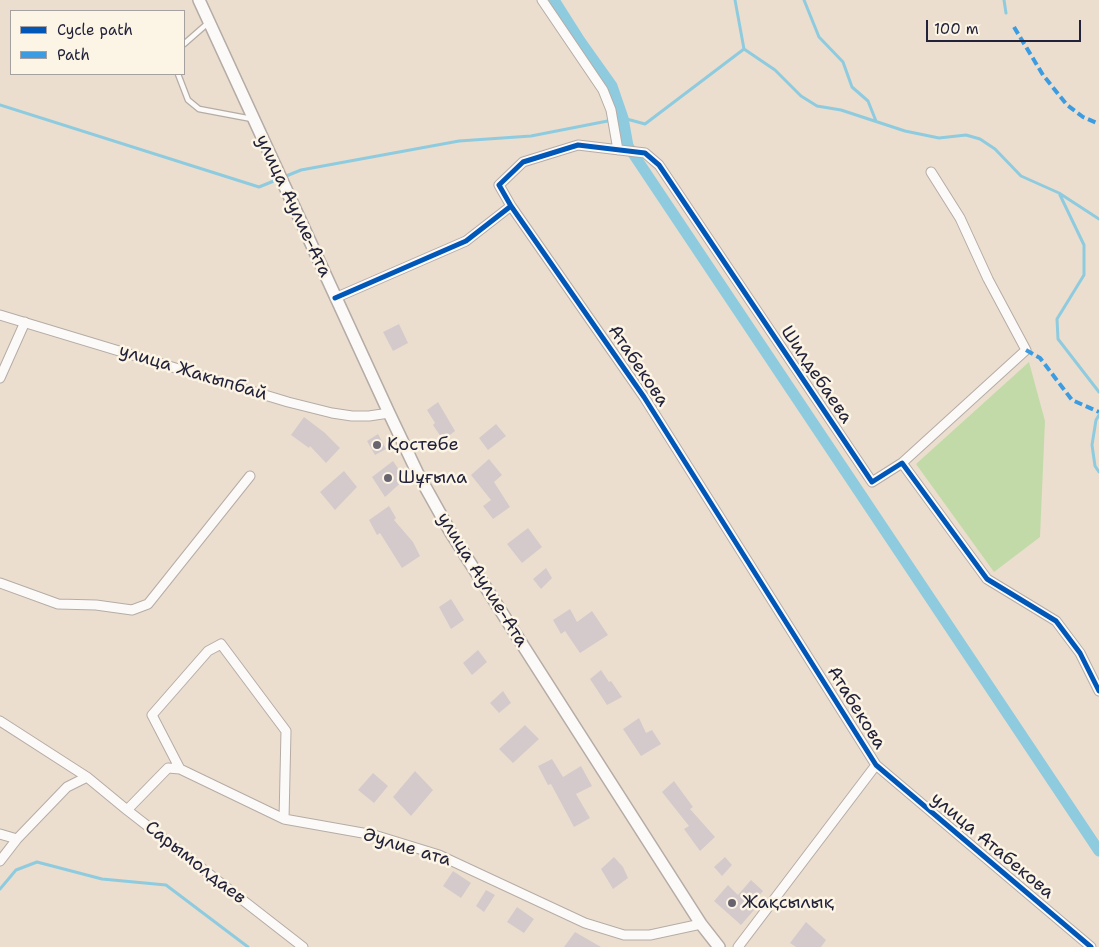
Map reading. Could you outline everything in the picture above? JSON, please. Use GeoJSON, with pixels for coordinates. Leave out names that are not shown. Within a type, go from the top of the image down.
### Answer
{"type":"FeatureCollection","features":[{"type":"Feature","properties":{"kind":"main road","name":"улица Аулие-Ата"},"geometry":{"type":"LineString","coordinates":[[199,0],[418,474],[451,532],[701,924],[719,947]]}},
{"type":"Feature","properties":{"kind":"street"},"geometry":{"type":"LineString","coordinates":[[542,0],[603,90],[611,110],[618,150]]}},
{"type":"Feature","properties":{"kind":"street","name":"Шилдебаева"},"geometry":{"type":"LineString","coordinates":[[511,206],[499,185],[523,162],[578,145],[645,153],[659,166],[872,482],[902,463]]}},
{"type":"Feature","properties":{"kind":"street"},"geometry":{"type":"LineString","coordinates":[[931,172],[960,218],[988,279],[1026,350],[902,463],[987,579],[1056,621],[1080,653],[1099,691]]}},
{"type":"Feature","properties":{"kind":"street"},"geometry":{"type":"LineString","coordinates":[[336,298],[466,241],[511,206]]}},
{"type":"Feature","properties":{"kind":"street","name":"Атабекова"},"geometry":{"type":"LineString","coordinates":[[511,206],[644,397],[876,765]]}},
{"type":"Feature","properties":{"kind":"street","name":"улица Жакыпбай"},"geometry":{"type":"LineString","coordinates":[[0,316],[332,413],[370,416],[389,413]]}},
{"type":"Feature","properties":{"kind":"street"},"geometry":{"type":"LineString","coordinates":[[0,378],[25,322]]}},
{"type":"Feature","properties":{"kind":"street"},"geometry":{"type":"LineString","coordinates":[[0,583],[58,604],[96,605],[132,610],[148,604],[250,476]]}},
{"type":"Feature","properties":{"kind":"street"},"geometry":{"type":"LineString","coordinates":[[180,769],[152,716],[208,651],[221,644],[286,731],[284,819]]}},
{"type":"Feature","properties":{"kind":"street","name":"Сарымолдаев"},"geometry":{"type":"LineString","coordinates":[[0,721],[87,777],[303,947]]}},
{"type":"Feature","properties":{"kind":"street"},"geometry":{"type":"LineString","coordinates":[[738,947],[876,765]]}},
{"type":"Feature","properties":{"kind":"street","name":"улица Атабекова"},"geometry":{"type":"LineString","coordinates":[[876,765],[1091,947]]}},
{"type":"Feature","properties":{"kind":"street"},"geometry":{"type":"LineString","coordinates":[[127,810],[168,768],[180,769]]}},
{"type":"Feature","properties":{"kind":"street","name":"Әулие ата"},"geometry":{"type":"LineString","coordinates":[[180,769],[284,819],[374,835],[439,855],[585,923],[624,935],[650,935],[701,924]]}},
{"type":"Feature","properties":{"kind":"street"},"geometry":{"type":"LineString","coordinates":[[0,861],[67,787],[87,777]]}},
{"type":"Feature","properties":{"kind":"street"},"geometry":{"type":"LineString","coordinates":[[0,834],[18,839]]}},
{"type":"Feature","properties":{"kind":"lane"},"geometry":{"type":"LineString","coordinates":[[185,43],[209,22]]}},
{"type":"Feature","properties":{"kind":"lane"},"geometry":{"type":"LineString","coordinates":[[178,75],[188,100],[199,109],[253,119]]}},
{"type":"Feature","properties":{"kind":"green space"},"geometry":{"type":"Polygon","coordinates":[[[1029,362],[1045,421],[1040,537],[994,572],[916,464],[1029,362]]]}},
{"type":"Feature","properties":{"kind":"building"},"geometry":{"type":"Polygon","coordinates":[[[399,324],[408,343],[393,351],[383,332],[399,324]]]}},
{"type":"Feature","properties":{"kind":"building"},"geometry":{"type":"Polygon","coordinates":[[[438,402],[455,431],[443,440],[433,425],[435,423],[427,410],[438,402]]]}},
{"type":"Feature","properties":{"kind":"building"},"geometry":{"type":"Polygon","coordinates":[[[304,417],[325,433],[340,448],[326,463],[310,446],[309,448],[291,435],[304,417]]]}},
{"type":"Feature","properties":{"kind":"building"},"geometry":{"type":"Polygon","coordinates":[[[496,424],[506,436],[488,450],[479,438],[496,424]]]}},
{"type":"Feature","properties":{"kind":"building","name":"Қостөбе"},"geometry":{"type":"Polygon","coordinates":[[[378,434],[386,449],[375,455],[367,441],[378,434]]]}},
{"type":"Feature","properties":{"kind":"building"},"geometry":{"type":"Polygon","coordinates":[[[489,459],[502,475],[494,482],[510,507],[493,519],[483,506],[491,500],[471,475],[489,459]]]}},
{"type":"Feature","properties":{"kind":"building","name":"Шұғыла"},"geometry":{"type":"Polygon","coordinates":[[[393,461],[405,479],[385,497],[372,477],[393,461]]]}},
{"type":"Feature","properties":{"kind":"building"},"geometry":{"type":"Polygon","coordinates":[[[344,471],[357,487],[335,510],[320,492],[344,471]]]}},
{"type":"Feature","properties":{"kind":"building"},"geometry":{"type":"Polygon","coordinates":[[[389,506],[396,518],[394,520],[413,542],[420,556],[402,568],[380,533],[377,535],[369,520],[389,506]]]}},
{"type":"Feature","properties":{"kind":"building"},"geometry":{"type":"Polygon","coordinates":[[[528,528],[542,547],[522,563],[507,544],[528,528]]]}},
{"type":"Feature","properties":{"kind":"building"},"geometry":{"type":"Polygon","coordinates":[[[546,568],[552,578],[541,589],[533,579],[546,568]]]}},
{"type":"Feature","properties":{"kind":"building"},"geometry":{"type":"Polygon","coordinates":[[[451,599],[464,620],[451,629],[439,607],[451,599]]]}},
{"type":"Feature","properties":{"kind":"building"},"geometry":{"type":"Polygon","coordinates":[[[570,609],[577,622],[592,611],[608,635],[580,653],[565,631],[561,634],[553,620],[570,609]]]}},
{"type":"Feature","properties":{"kind":"building"},"geometry":{"type":"Polygon","coordinates":[[[478,650],[487,662],[472,675],[463,663],[478,650]]]}},
{"type":"Feature","properties":{"kind":"building"},"geometry":{"type":"Polygon","coordinates":[[[601,670],[622,697],[607,705],[590,679],[601,670]]]}},
{"type":"Feature","properties":{"kind":"building"},"geometry":{"type":"Polygon","coordinates":[[[503,691],[511,703],[499,713],[490,703],[503,691]]]}},
{"type":"Feature","properties":{"kind":"building"},"geometry":{"type":"Polygon","coordinates":[[[639,718],[646,733],[652,730],[661,744],[641,756],[623,729],[639,718]]]}},
{"type":"Feature","properties":{"kind":"building"},"geometry":{"type":"Polygon","coordinates":[[[525,725],[539,739],[513,763],[499,749],[525,725]]]}},
{"type":"Feature","properties":{"kind":"building"},"geometry":{"type":"Polygon","coordinates":[[[552,759],[563,777],[581,766],[592,786],[576,794],[590,818],[574,827],[551,784],[548,785],[538,766],[552,759]]]}},
{"type":"Feature","properties":{"kind":"building"},"geometry":{"type":"Polygon","coordinates":[[[415,771],[433,790],[411,816],[393,797],[415,771]]]}},
{"type":"Feature","properties":{"kind":"building"},"geometry":{"type":"Polygon","coordinates":[[[373,773],[388,786],[374,803],[358,790],[373,773]]]}},
{"type":"Feature","properties":{"kind":"building"},"geometry":{"type":"Polygon","coordinates":[[[674,781],[693,807],[690,809],[715,837],[700,851],[684,829],[689,826],[662,792],[674,781]]]}},
{"type":"Feature","properties":{"kind":"building"},"geometry":{"type":"Polygon","coordinates":[[[614,857],[623,867],[628,878],[613,889],[601,869],[614,857]]]}},
{"type":"Feature","properties":{"kind":"building"},"geometry":{"type":"Polygon","coordinates":[[[725,857],[732,865],[722,876],[714,867],[725,857]]]}},
{"type":"Feature","properties":{"kind":"building"},"geometry":{"type":"Polygon","coordinates":[[[453,871],[471,883],[461,898],[443,886],[453,871]]]}},
{"type":"Feature","properties":{"kind":"building","name":"Жақсылық"},"geometry":{"type":"Polygon","coordinates":[[[751,880],[763,891],[750,906],[754,910],[741,925],[714,901],[728,885],[738,895],[751,880]]]}},
{"type":"Feature","properties":{"kind":"building"},"geometry":{"type":"Polygon","coordinates":[[[486,890],[495,895],[484,912],[476,906],[486,890]]]}},
{"type":"Feature","properties":{"kind":"building"},"geometry":{"type":"Polygon","coordinates":[[[517,907],[534,919],[524,933],[507,922],[517,907]]]}},
{"type":"Feature","properties":{"kind":"building"},"geometry":{"type":"Polygon","coordinates":[[[806,922],[826,940],[821,947],[796,947],[790,943],[806,922]]]}},
{"type":"Feature","properties":{"kind":"building"},"geometry":{"type":"Polygon","coordinates":[[[575,932],[601,947],[564,947],[575,932]]]}},
{"type":"Feature","properties":{"kind":"waterway"},"geometry":{"type":"LineString","coordinates":[[554,0],[612,86],[623,118],[628,146],[1099,851]]}},
{"type":"Feature","properties":{"kind":"waterway"},"geometry":{"type":"LineString","coordinates":[[735,0],[744,49],[775,70],[801,96],[817,106],[841,110],[905,131],[939,138],[966,135],[980,139],[995,149],[1021,176],[1059,193],[1099,219]]}},
{"type":"Feature","properties":{"kind":"waterway"},"geometry":{"type":"LineString","coordinates":[[804,0],[819,37],[843,62],[852,87],[868,101],[876,121]]}},
{"type":"Feature","properties":{"kind":"waterway"},"geometry":{"type":"LineString","coordinates":[[1004,0],[1006,13]]}},
{"type":"Feature","properties":{"kind":"waterway"},"geometry":{"type":"LineString","coordinates":[[0,105],[259,187],[301,170],[459,141],[531,136],[623,118],[645,124],[744,49]]}},
{"type":"Feature","properties":{"kind":"waterway"},"geometry":{"type":"LineString","coordinates":[[1060,195],[1084,245],[1084,275],[1057,319],[1058,339],[1099,392]]}},
{"type":"Feature","properties":{"kind":"waterway"},"geometry":{"type":"LineString","coordinates":[[1099,415],[1096,420],[1092,445],[1095,466],[1099,472]]}},
{"type":"Feature","properties":{"kind":"waterway"},"geometry":{"type":"LineString","coordinates":[[0,889],[16,870],[37,862],[102,879],[166,885],[248,947]]}},
{"type":"Feature","properties":{"kind":"marked path"},"geometry":{"type":"LineString","coordinates":[[1014,27],[1043,75],[1067,105],[1083,117],[1099,124]]}},
{"type":"Feature","properties":{"kind":"marked path"},"geometry":{"type":"LineString","coordinates":[[1026,350],[1040,358],[1072,400],[1099,412]]}},
{"type":"Feature","properties":{"kind":"cycle path"},"geometry":{"type":"LineString","coordinates":[[511,206],[499,185],[523,162],[578,145],[645,153],[659,165],[872,482],[902,463],[987,579],[1056,621],[1080,653],[1099,691]]}},
{"type":"Feature","properties":{"kind":"cycle path"},"geometry":{"type":"LineString","coordinates":[[335,298],[466,241],[511,206],[644,397],[876,765],[1091,947]]}},
{"type":"Feature","properties":{"kind":"place","name":"Қостөбе"},"geometry":{"type":"Point","coordinates":[377,445]}},
{"type":"Feature","properties":{"kind":"place","name":"Шұғыла"},"geometry":{"type":"Point","coordinates":[388,478]}},
{"type":"Feature","properties":{"kind":"place","name":"Жақсылық"},"geometry":{"type":"Point","coordinates":[732,903]}}]}
